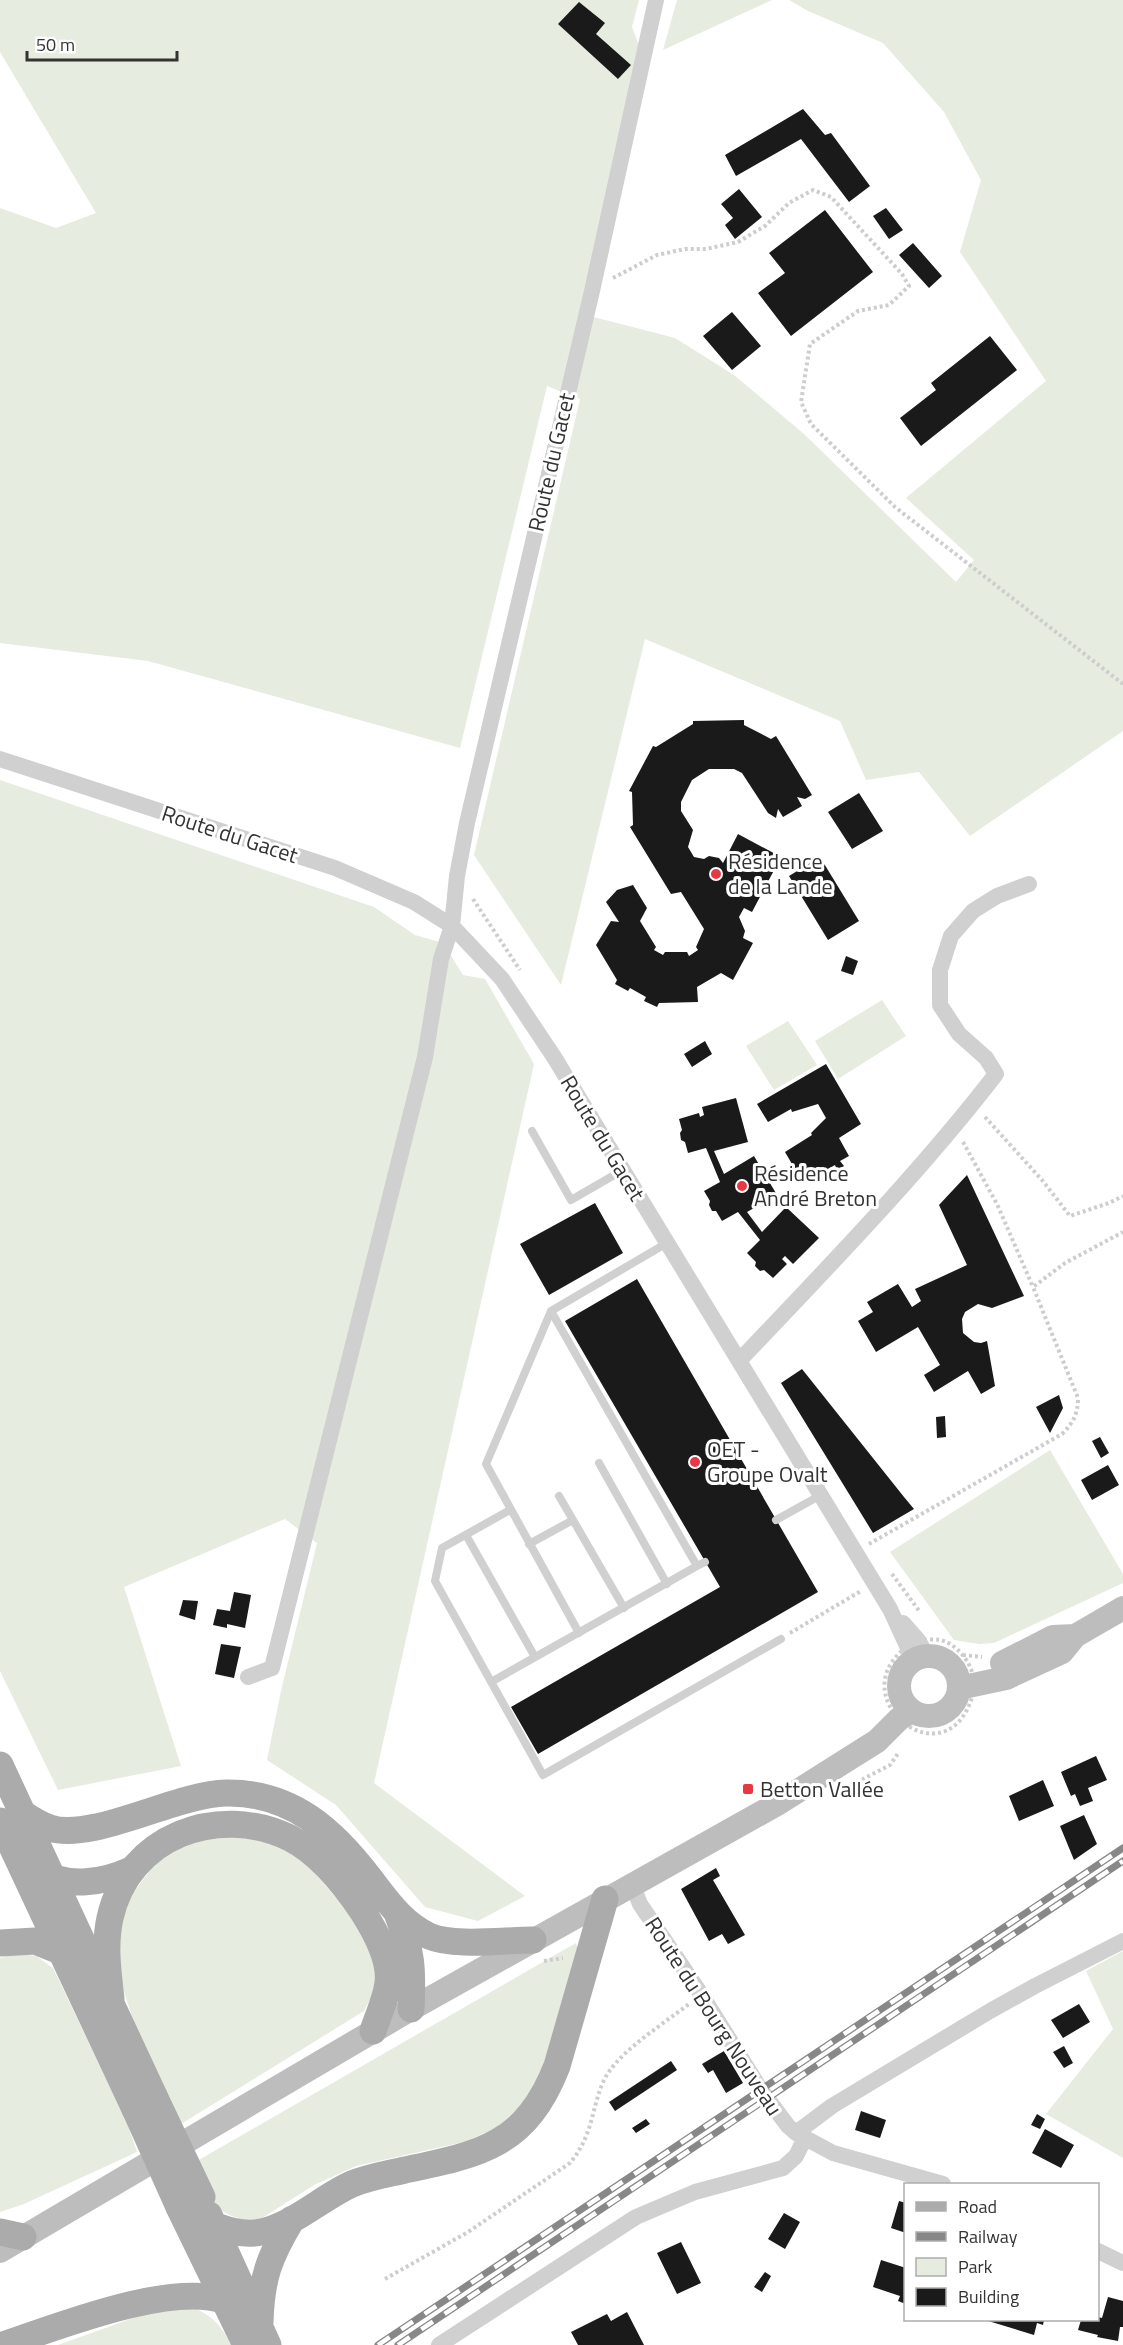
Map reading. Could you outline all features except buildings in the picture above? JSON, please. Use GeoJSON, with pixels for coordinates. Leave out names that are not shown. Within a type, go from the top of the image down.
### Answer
{"type":"FeatureCollection","features":[{"type":"Feature","properties":{"kind":"main road"},"geometry":{"type":"LineString","coordinates":[[900,1708],[921,1716],[942,1713],[951,1707],[957,1698],[965,1678],[1000,1664],[1053,1637],[1075,1636],[1123,1608]]}},
{"type":"Feature","properties":{"kind":"main road"},"geometry":{"type":"LineString","coordinates":[[0,2251],[12,2235],[777,1804],[877,1741],[900,1708],[898,1687],[905,1666],[927,1652],[943,1659],[965,1678]]}},
{"type":"Feature","properties":{"kind":"main road"},"geometry":{"type":"LineString","coordinates":[[0,1765],[8,1818],[60,1951],[145,2103],[191,2202],[225,2301],[258,2339]]}},
{"type":"Feature","properties":{"kind":"main road"},"geometry":{"type":"LineString","coordinates":[[8,1818],[33,1821],[51,1829],[80,1830],[190,1798],[225,1793],[269,1800],[309,1816],[329,1831],[348,1849],[397,1913],[416,1929],[432,1937],[448,1941],[533,1940]]}},
{"type":"Feature","properties":{"kind":"main road"},"geometry":{"type":"LineString","coordinates":[[8,1818],[52,1876],[111,1999],[145,2103]]}},
{"type":"Feature","properties":{"kind":"main road"},"geometry":{"type":"LineString","coordinates":[[111,1999],[106,1951],[107,1932],[116,1899],[132,1870],[155,1849],[188,1830],[226,1823],[252,1825],[291,1839],[310,1852],[332,1872],[370,1923],[387,1965],[388,1982],[374,2031]]}},
{"type":"Feature","properties":{"kind":"main road"},"geometry":{"type":"LineString","coordinates":[[52,1876],[86,1882],[115,1877],[132,1870]]}},
{"type":"Feature","properties":{"kind":"main road"},"geometry":{"type":"LineString","coordinates":[[214,2226],[242,2233],[266,2231],[292,2219],[330,2194],[353,2184],[471,2155],[488,2148],[522,2124],[535,2110],[548,2090],[557,2066],[605,1899]]}},
{"type":"Feature","properties":{"kind":"main road"},"geometry":{"type":"LineString","coordinates":[[397,1913],[408,1942],[413,1969],[411,2009]]}},
{"type":"Feature","properties":{"kind":"main road"},"geometry":{"type":"LineString","coordinates":[[0,1943],[35,1941],[60,1951]]}},
{"type":"Feature","properties":{"kind":"main road"},"geometry":{"type":"LineString","coordinates":[[191,2202],[214,2226],[258,2339]]}},
{"type":"Feature","properties":{"kind":"main road"},"geometry":{"type":"LineString","coordinates":[[258,2339],[261,2289],[279,2241],[292,2219]]}},
{"type":"Feature","properties":{"kind":"main road"},"geometry":{"type":"LineString","coordinates":[[3,2345],[76,2320],[166,2297],[206,2296],[225,2301]]}},
{"type":"Feature","properties":{"kind":"street","name":"Route du Gacet"},"geometry":{"type":"LineString","coordinates":[[452,926],[457,876],[467,823],[592,291],[656,0]]}},
{"type":"Feature","properties":{"kind":"street","name":"Route du Gacet"},"geometry":{"type":"LineString","coordinates":[[0,759],[335,868],[414,902],[452,926],[502,979],[554,1057],[890,1609],[927,1652]]}},
{"type":"Feature","properties":{"kind":"street"},"geometry":{"type":"LineString","coordinates":[[740,1360],[848,1248],[970,1108],[996,1074],[986,1058],[959,1034],[940,1005],[940,970],[951,936],[973,911],[997,896],[1029,884]]}},
{"type":"Feature","properties":{"kind":"street"},"geometry":{"type":"LineString","coordinates":[[248,1677],[272,1668],[425,1057],[441,959],[452,926]]}},
{"type":"Feature","properties":{"kind":"street","name":"Route du Bourg Nouveau"},"geometry":{"type":"LineString","coordinates":[[632,1884],[640,1904],[780,2117],[800,2135],[833,2152],[940,2183]]}},
{"type":"Feature","properties":{"kind":"street"},"geometry":{"type":"LineString","coordinates":[[439,2345],[636,2217],[695,2192],[783,2168],[796,2156],[800,2135],[832,2106],[990,2011],[1123,1941]]}},
{"type":"Feature","properties":{"kind":"street"},"geometry":{"type":"LineString","coordinates":[[1099,2251],[1123,2263]]}},
{"type":"Feature","properties":{"kind":"lane"},"geometry":{"type":"LineString","coordinates":[[532,1131],[571,1200],[623,1170]]}},
{"type":"Feature","properties":{"kind":"lane"},"geometry":{"type":"LineString","coordinates":[[579,1633],[486,1464],[550,1311],[667,1243]]}},
{"type":"Feature","properties":{"kind":"lane"},"geometry":{"type":"LineString","coordinates":[[491,1682],[701,1564],[550,1311]]}},
{"type":"Feature","properties":{"kind":"lane"},"geometry":{"type":"LineString","coordinates":[[599,1463],[667,1584]]}},
{"type":"Feature","properties":{"kind":"lane"},"geometry":{"type":"LineString","coordinates":[[776,1520],[821,1495]]}},
{"type":"Feature","properties":{"kind":"lane"},"geometry":{"type":"LineString","coordinates":[[559,1496],[624,1608]]}},
{"type":"Feature","properties":{"kind":"lane"},"geometry":{"type":"LineString","coordinates":[[510,1510],[442,1548],[435,1581],[543,1775],[781,1639]]}},
{"type":"Feature","properties":{"kind":"lane"},"geometry":{"type":"LineString","coordinates":[[529,1544],[573,1520]]}},
{"type":"Feature","properties":{"kind":"lane"},"geometry":{"type":"LineString","coordinates":[[466,1535],[536,1657]]}},
{"type":"Feature","properties":{"kind":"path"},"geometry":{"type":"LineString","coordinates":[[592,291],[657,255],[685,249],[706,249],[738,242],[765,226],[789,203],[813,190],[831,197],[902,274],[909,286],[889,305],[858,311],[810,344],[801,402],[812,424],[895,507],[1123,684]]}},
{"type":"Feature","properties":{"kind":"path"},"geometry":{"type":"LineString","coordinates":[[970,1108],[1042,1180],[1070,1216],[1110,1203],[1123,1196]]}},
{"type":"Feature","properties":{"kind":"path"},"geometry":{"type":"LineString","coordinates":[[876,1552],[870,1544],[1062,1434],[1072,1424],[1078,1408],[1078,1398],[997,1204],[955,1125]]}},
{"type":"Feature","properties":{"kind":"path"},"geometry":{"type":"LineString","coordinates":[[1033,1287],[1065,1263],[1123,1232]]}},
{"type":"Feature","properties":{"kind":"path"},"geometry":{"type":"LineString","coordinates":[[889,1570],[921,1614]]}},
{"type":"Feature","properties":{"kind":"path"},"geometry":{"type":"LineString","coordinates":[[781,1639],[874,1583]]}},
{"type":"Feature","properties":{"kind":"path"},"geometry":{"type":"LineString","coordinates":[[900,1708],[911,1729],[922,1734],[937,1734],[953,1728],[966,1713],[974,1692],[965,1678],[963,1655],[927,1652],[934,1632]]}},
{"type":"Feature","properties":{"kind":"path"},"geometry":{"type":"LineString","coordinates":[[385,2279],[468,2232],[570,2163],[588,2132],[607,2074],[624,2055],[701,1994]]}},
{"type":"Feature","properties":{"kind":"green space"},"geometry":{"type":"Polygon","coordinates":[[[0,0],[639,0],[632,27],[641,51],[582,314],[675,338],[734,375],[804,434],[956,582],[974,560],[906,498],[1046,381],[960,252],[981,180],[944,112],[883,43],[808,11],[789,0],[1123,0],[1123,731],[970,836],[919,772],[866,780],[840,721],[645,639],[561,985],[474,855],[580,399],[547,386],[460,748],[148,661],[0,643],[0,208],[56,228],[96,213],[0,52],[0,0]]]}},
{"type":"Feature","properties":{"kind":"green space"},"geometry":{"type":"Polygon","coordinates":[[[677,0],[772,0],[663,50],[677,0]]]}},
{"type":"Feature","properties":{"kind":"green space"},"geometry":{"type":"Polygon","coordinates":[[[0,780],[374,907],[415,935],[443,943],[463,975],[485,979],[534,1064],[374,1783],[525,1896],[478,1921],[425,1907],[336,1805],[267,1760],[281,1691],[317,1543],[285,1519],[124,1587],[181,1766],[58,1790],[0,1671],[0,780]]]}},
{"type":"Feature","properties":{"kind":"green space"},"geometry":{"type":"Polygon","coordinates":[[[882,1000],[906,1036],[838,1079],[815,1041],[882,1000]]]}},
{"type":"Feature","properties":{"kind":"green space"},"geometry":{"type":"Polygon","coordinates":[[[788,1021],[817,1065],[774,1090],[746,1046],[788,1021]]]}},
{"type":"Feature","properties":{"kind":"green space"},"geometry":{"type":"Polygon","coordinates":[[[1050,1450],[1123,1574],[1123,1583],[994,1643],[979,1644],[954,1640],[890,1552],[1050,1450]]]}},
{"type":"Feature","properties":{"kind":"green space"},"geometry":{"type":"Polygon","coordinates":[[[232,1832],[277,1842],[312,1870],[351,1915],[370,1953],[379,1983],[364,2011],[181,2124],[136,2029],[120,1979],[115,1939],[131,1896],[154,1865],[189,1841],[232,1832]]]}},
{"type":"Feature","properties":{"kind":"green space"},"geometry":{"type":"Polygon","coordinates":[[[576,1943],[578,1950],[549,2056],[531,2097],[496,2128],[464,2142],[356,2166],[314,2185],[256,2222],[229,2215],[215,2204],[197,2161],[576,1943]]]}},
{"type":"Feature","properties":{"kind":"green space"},"geometry":{"type":"Polygon","coordinates":[[[1123,1951],[1123,2158],[1046,2114],[1113,2029],[1086,1971],[1123,1951]]]}},
{"type":"Feature","properties":{"kind":"green space"},"geometry":{"type":"Polygon","coordinates":[[[17,1953],[36,1956],[53,1968],[126,2120],[137,2152],[24,2204],[0,2212],[0,1958],[17,1953]]]}},
{"type":"Feature","properties":{"kind":"green space"},"geometry":{"type":"Polygon","coordinates":[[[190,2306],[215,2321],[231,2345],[58,2345],[147,2313],[190,2306]]]}},
{"type":"Feature","properties":{"kind":"railway"},"geometry":{"type":"LineString","coordinates":[[378,2345],[1123,1848]]}},
{"type":"Feature","properties":{"kind":"railway"},"geometry":{"type":"LineString","coordinates":[[398,2345],[1123,1861]]}},
{"type":"Feature","properties":{"kind":"place","name":"Résidence de la Lande"},"geometry":{"type":"Point","coordinates":[716,874]}},
{"type":"Feature","properties":{"kind":"place","name":"Résidence André Breton"},"geometry":{"type":"Point","coordinates":[742,1186]}},
{"type":"Feature","properties":{"kind":"place","name":"OET - Groupe Ovalt"},"geometry":{"type":"Point","coordinates":[695,1462]}},
{"type":"Feature","properties":{"kind":"place","name":"Betton Vallée"},"geometry":{"type":"Point","coordinates":[748,1789]}}]}
